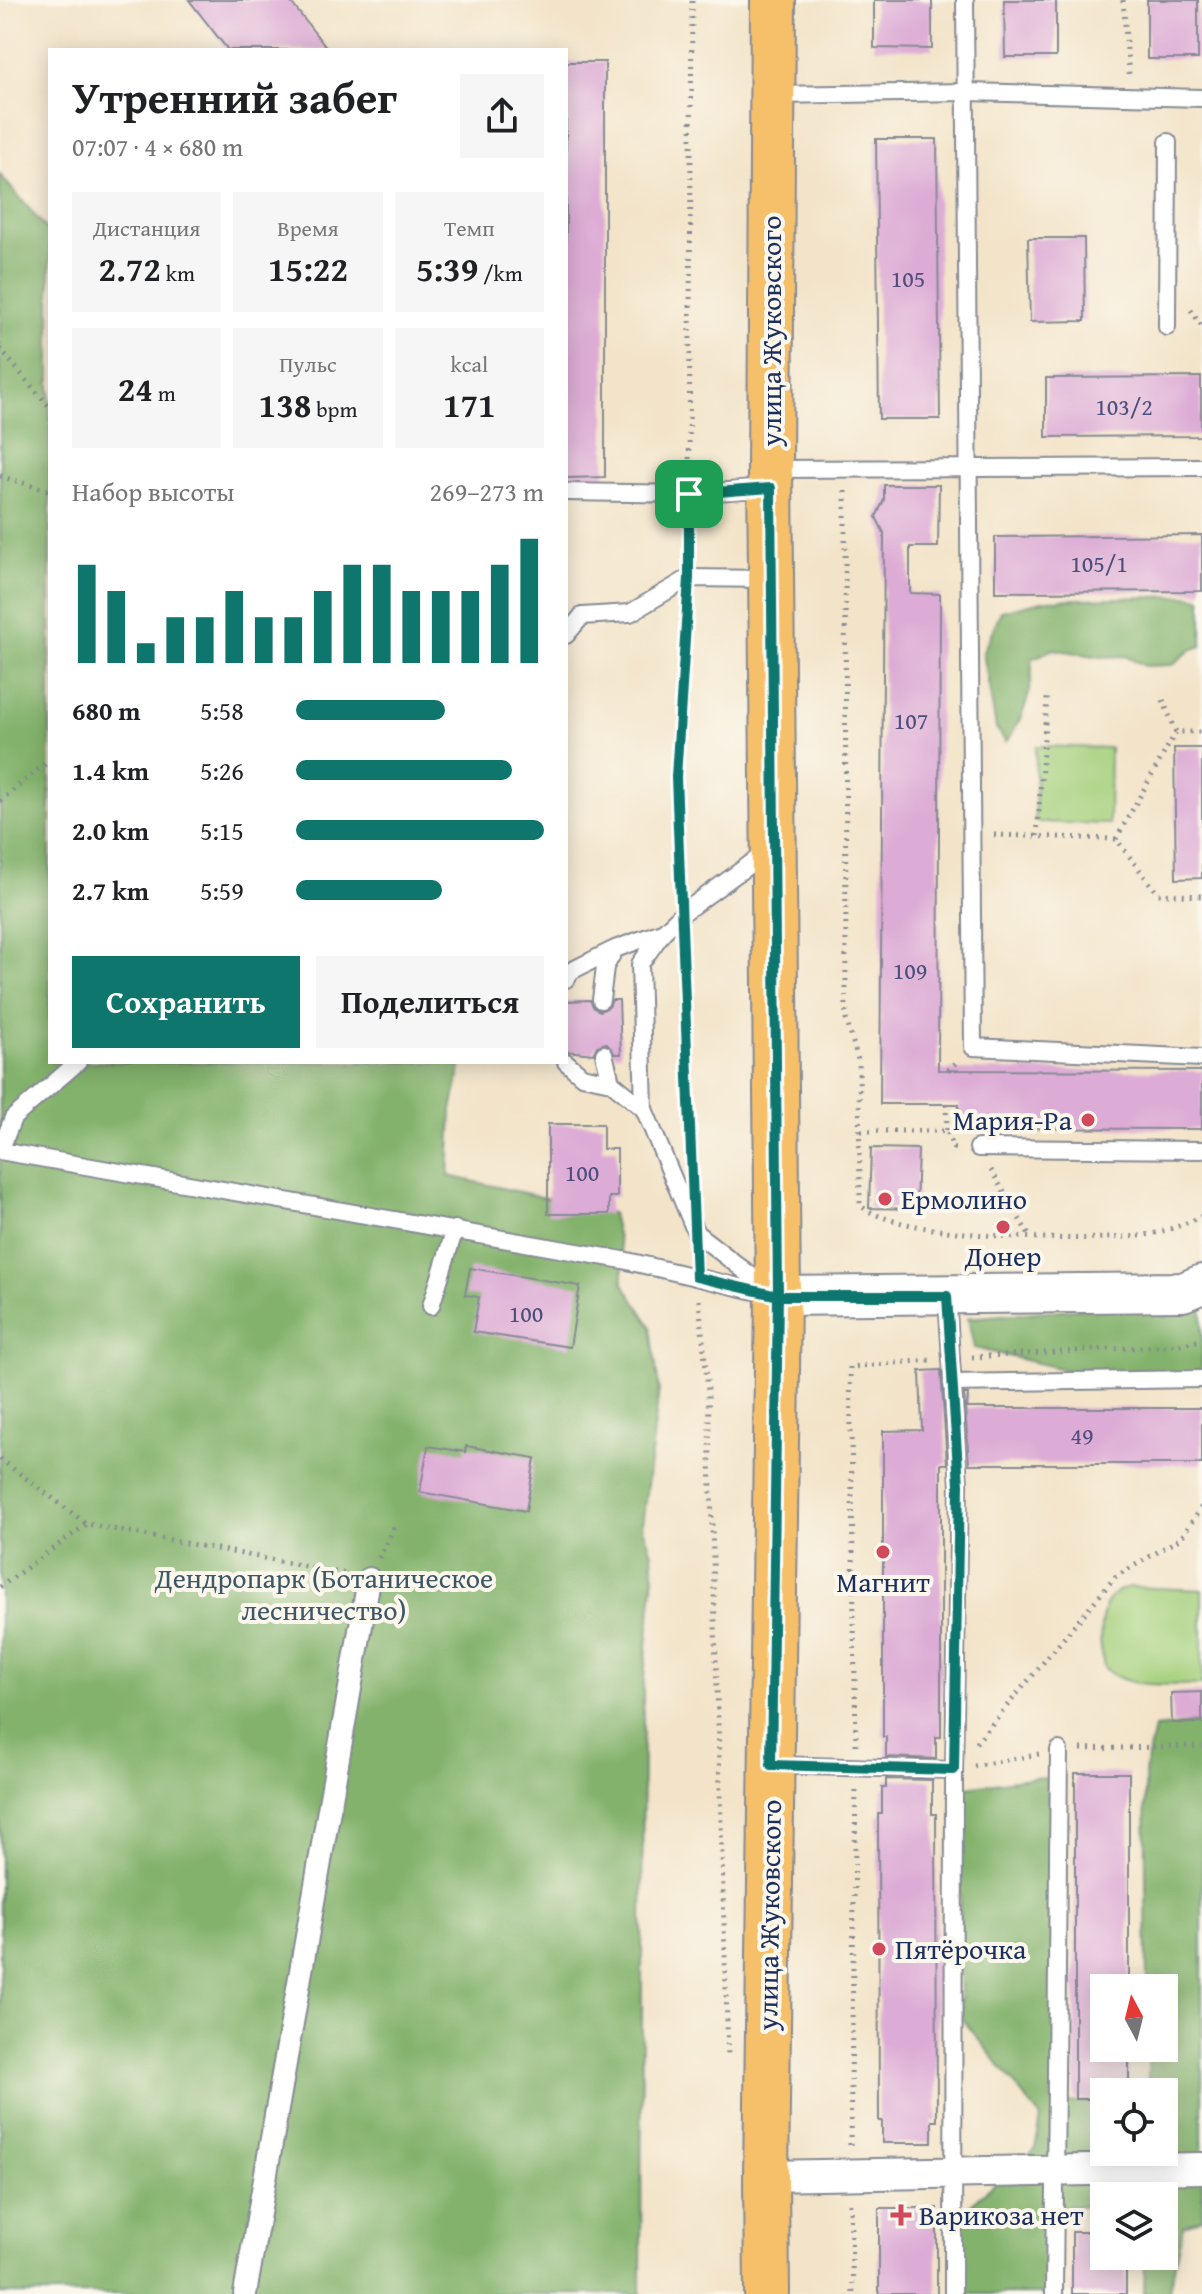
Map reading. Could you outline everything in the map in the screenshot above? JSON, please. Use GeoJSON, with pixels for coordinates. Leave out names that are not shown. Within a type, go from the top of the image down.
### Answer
{"type":"FeatureCollection","features":[{"type":"Feature","properties":{"kind":"main road","name":"улица Жуковского"},"geometry":{"type":"LineString","coordinates":[[767,2294],[778,1296],[771,478],[773,0]]}},
{"type":"Feature","properties":{"kind":"street"},"geometry":{"type":"LineString","coordinates":[[778,1296],[1183,1292],[1202,1284]]}},
{"type":"Feature","properties":{"kind":"street"},"geometry":{"type":"LineString","coordinates":[[245,2294],[369,1579]]}},
{"type":"Feature","properties":{"kind":"street"},"geometry":{"type":"LineString","coordinates":[[766,2176],[1202,2168]]}},
{"type":"Feature","properties":{"kind":"lane"},"geometry":{"type":"LineString","coordinates":[[965,0],[973,1047],[1202,1058]]}},
{"type":"Feature","properties":{"kind":"lane"},"geometry":{"type":"LineString","coordinates":[[773,95],[966,92],[1202,98]]}},
{"type":"Feature","properties":{"kind":"lane"},"geometry":{"type":"LineString","coordinates":[[1167,327],[1168,142]]}},
{"type":"Feature","properties":{"kind":"lane"},"geometry":{"type":"LineString","coordinates":[[568,492],[689,494],[771,478],[845,470],[1202,467]]}},
{"type":"Feature","properties":{"kind":"lane"},"geometry":{"type":"LineString","coordinates":[[568,633],[582,616],[630,613],[689,578],[772,579]]}},
{"type":"Feature","properties":{"kind":"lane"},"geometry":{"type":"LineString","coordinates":[[773,848],[684,912],[663,932],[640,964],[644,1109],[696,1233],[778,1296]]}},
{"type":"Feature","properties":{"kind":"lane"},"geometry":{"type":"LineString","coordinates":[[568,976],[571,971],[615,949],[663,932]]}},
{"type":"Feature","properties":{"kind":"lane"},"geometry":{"type":"LineString","coordinates":[[601,1000],[605,967],[615,949]]}},
{"type":"Feature","properties":{"kind":"lane"},"geometry":{"type":"LineString","coordinates":[[604,1054],[611,1082]]}},
{"type":"Feature","properties":{"kind":"lane"},"geometry":{"type":"LineString","coordinates":[[76,1064],[13,1118],[0,1151],[455,1229],[778,1296]]}},
{"type":"Feature","properties":{"kind":"lane"},"geometry":{"type":"LineString","coordinates":[[568,1064],[582,1076],[611,1082],[644,1109]]}},
{"type":"Feature","properties":{"kind":"lane"},"geometry":{"type":"LineString","coordinates":[[978,1148],[1202,1150]]}},
{"type":"Feature","properties":{"kind":"lane"},"geometry":{"type":"LineString","coordinates":[[384,1218],[388,1236]]}},
{"type":"Feature","properties":{"kind":"lane"},"geometry":{"type":"LineString","coordinates":[[431,1306],[455,1229]]}},
{"type":"Feature","properties":{"kind":"lane"},"geometry":{"type":"LineString","coordinates":[[947,1296],[959,1485],[954,1770],[953,2294]]}},
{"type":"Feature","properties":{"kind":"lane"},"geometry":{"type":"LineString","coordinates":[[952,1383],[1202,1379]]}},
{"type":"Feature","properties":{"kind":"lane"},"geometry":{"type":"LineString","coordinates":[[1054,2294],[1059,1750]]}},
{"type":"Feature","properties":{"kind":"lane"},"geometry":{"type":"LineString","coordinates":[[771,1765],[954,1770]]}},
{"type":"Feature","properties":{"kind":"path"},"geometry":{"type":"LineString","coordinates":[[692,0],[689,578],[676,777],[694,1179]]}},
{"type":"Feature","properties":{"kind":"path"},"geometry":{"type":"LineString","coordinates":[[1123,0],[1131,94]]}},
{"type":"Feature","properties":{"kind":"path"},"geometry":{"type":"LineString","coordinates":[[0,349],[48,406]]}},
{"type":"Feature","properties":{"kind":"path"},"geometry":{"type":"LineString","coordinates":[[845,470],[846,1019],[859,1063],[860,1205],[872,1216],[924,1227],[1031,1238],[1140,1236],[1202,1216]]}},
{"type":"Feature","properties":{"kind":"path"},"geometry":{"type":"LineString","coordinates":[[0,476],[48,490]]}},
{"type":"Feature","properties":{"kind":"path"},"geometry":{"type":"LineString","coordinates":[[1037,836],[1047,697]]}},
{"type":"Feature","properties":{"kind":"path"},"geometry":{"type":"LineString","coordinates":[[1163,700],[1176,732]]}},
{"type":"Feature","properties":{"kind":"path"},"geometry":{"type":"LineString","coordinates":[[1116,839],[1176,732]]}},
{"type":"Feature","properties":{"kind":"path"},"geometry":{"type":"LineString","coordinates":[[1176,732],[1202,732]]}},
{"type":"Feature","properties":{"kind":"path"},"geometry":{"type":"LineString","coordinates":[[0,801],[48,762]]}},
{"type":"Feature","properties":{"kind":"path"},"geometry":{"type":"LineString","coordinates":[[973,834],[1116,839]]}},
{"type":"Feature","properties":{"kind":"path"},"geometry":{"type":"LineString","coordinates":[[1116,839],[1158,894],[1202,896]]}},
{"type":"Feature","properties":{"kind":"path"},"geometry":{"type":"LineString","coordinates":[[946,1104],[947,1131],[953,1148],[978,1148],[1031,1238]]}},
{"type":"Feature","properties":{"kind":"path"},"geometry":{"type":"LineString","coordinates":[[861,1131],[947,1131]]}},
{"type":"Feature","properties":{"kind":"path"},"geometry":{"type":"LineString","coordinates":[[696,1277],[708,1390],[728,2073]]}},
{"type":"Feature","properties":{"kind":"path"},"geometry":{"type":"LineString","coordinates":[[853,2294],[850,2175],[856,1768],[850,1367],[952,1357],[1179,1345],[1202,1340]]}},
{"type":"Feature","properties":{"kind":"path"},"geometry":{"type":"LineString","coordinates":[[0,1459],[87,1524],[369,1579],[396,1523]]}},
{"type":"Feature","properties":{"kind":"path"},"geometry":{"type":"LineString","coordinates":[[954,1770],[1115,1577],[1181,1538],[1202,1506]]}},
{"type":"Feature","properties":{"kind":"path"},"geometry":{"type":"LineString","coordinates":[[0,1587],[87,1524]]}},
{"type":"Feature","properties":{"kind":"green space","name":"Дендропарк (Ботаническое лесничество)"},"geometry":{"type":"Polygon","coordinates":[[[0,175],[48,231],[48,1064],[462,1064],[452,1110],[449,1176],[612,1213],[623,1260],[623,1283],[651,1326],[659,1390],[642,1525],[652,1553],[654,1576],[643,1688],[641,2294],[0,2294],[0,175]]]}},
{"type":"Feature","properties":{"kind":"green space"},"geometry":{"type":"Polygon","coordinates":[[[1202,598],[1202,646],[1192,649],[1172,665],[1145,666],[1125,656],[1101,657],[1053,649],[1032,659],[1026,703],[1018,724],[1006,742],[996,728],[983,652],[1001,611],[1046,600],[1202,598]]]}},
{"type":"Feature","properties":{"kind":"green space"},"geometry":{"type":"Polygon","coordinates":[[[1036,746],[1110,748],[1109,824],[1035,822],[1036,746]]]}},
{"type":"Feature","properties":{"kind":"green space"},"geometry":{"type":"Polygon","coordinates":[[[1202,1295],[1202,1381],[1088,1375],[974,1348],[968,1318],[1190,1299],[1202,1295]]]}},
{"type":"Feature","properties":{"kind":"green space"},"geometry":{"type":"Polygon","coordinates":[[[1130,1587],[1202,1590],[1202,1685],[1137,1683],[1113,1675],[1104,1667],[1101,1631],[1105,1608],[1119,1591],[1130,1587]]]}},
{"type":"Feature","properties":{"kind":"green space"},"geometry":{"type":"Polygon","coordinates":[[[1202,1723],[1202,2218],[1183,2226],[1178,2249],[1178,2182],[1090,2182],[1090,2207],[1054,2206],[1054,2294],[962,2294],[962,2212],[1035,2149],[1041,2118],[961,2017],[959,1788],[1036,1777],[1058,1781],[1059,2103],[1090,2102],[1090,2166],[1178,2166],[1178,2078],[1148,2078],[1148,2062],[1178,2062],[1178,1974],[1147,1974],[1145,1772],[1154,1728],[1202,1723]]]}},
{"type":"Feature","properties":{"kind":"green space"},"geometry":{"type":"Polygon","coordinates":[[[1145,2270],[1173,2270],[1168,2294],[1144,2294],[1145,2270]]]}},
{"type":"Feature","properties":{"kind":"building"},"geometry":{"type":"Polygon","coordinates":[[[189,0],[289,0],[326,48],[226,48],[189,0]]]}},
{"type":"Feature","properties":{"kind":"building"},"geometry":{"type":"Polygon","coordinates":[[[874,0],[932,0],[932,49],[874,48],[874,0]]]}},
{"type":"Feature","properties":{"kind":"building"},"geometry":{"type":"Polygon","coordinates":[[[1004,0],[1056,0],[1056,57],[1005,57],[1004,0]]]}},
{"type":"Feature","properties":{"kind":"building"},"geometry":{"type":"Polygon","coordinates":[[[1147,0],[1198,0],[1198,59],[1147,59],[1147,0]]]}},
{"type":"Feature","properties":{"kind":"building"},"geometry":{"type":"Polygon","coordinates":[[[568,62],[605,62],[605,477],[568,478],[568,62]]]}},
{"type":"Feature","properties":{"kind":"building"},"geometry":{"type":"Polygon","coordinates":[[[876,139],[937,139],[940,419],[879,419],[876,139]]]}},
{"type":"Feature","properties":{"kind":"building"},"geometry":{"type":"Polygon","coordinates":[[[1028,238],[1084,238],[1085,321],[1030,322],[1028,238]]]}},
{"type":"Feature","properties":{"kind":"building"},"geometry":{"type":"Polygon","coordinates":[[[1201,377],[1201,436],[1046,437],[1046,378],[1201,377]]]}},
{"type":"Feature","properties":{"kind":"building"},"geometry":{"type":"Polygon","coordinates":[[[884,485],[939,485],[938,547],[910,547],[910,593],[940,594],[938,1070],[1202,1071],[1202,1129],[958,1128],[959,1104],[880,1104],[884,533],[876,517],[884,500],[884,485]]]}},
{"type":"Feature","properties":{"kind":"building"},"geometry":{"type":"Polygon","coordinates":[[[1202,535],[1202,591],[995,592],[995,537],[1202,535]]]}},
{"type":"Feature","properties":{"kind":"building"},"geometry":{"type":"Polygon","coordinates":[[[1174,748],[1202,748],[1202,878],[1176,879],[1174,748]]]}},
{"type":"Feature","properties":{"kind":"building"},"geometry":{"type":"Polygon","coordinates":[[[590,1000],[594,1008],[600,1011],[609,1007],[612,1000],[619,1000],[621,1054],[615,1054],[606,1043],[597,1046],[593,1054],[568,1051],[568,1001],[590,1000]]]}},
{"type":"Feature","properties":{"kind":"building"},"geometry":{"type":"Polygon","coordinates":[[[548,1124],[603,1124],[603,1149],[617,1149],[617,1197],[609,1197],[609,1214],[548,1214],[548,1124]]]}},
{"type":"Feature","properties":{"kind":"building"},"geometry":{"type":"Polygon","coordinates":[[[871,1148],[918,1149],[916,1209],[869,1208],[871,1148]]]}},
{"type":"Feature","properties":{"kind":"building"},"geometry":{"type":"Polygon","coordinates":[[[470,1268],[580,1286],[570,1347],[473,1332],[479,1297],[465,1295],[470,1268]]]}},
{"type":"Feature","properties":{"kind":"building"},"geometry":{"type":"Polygon","coordinates":[[[941,1370],[947,1464],[941,1464],[941,1737],[936,1737],[936,1759],[886,1757],[886,1737],[883,1737],[883,1431],[922,1430],[920,1371],[941,1370]]]}},
{"type":"Feature","properties":{"kind":"building"},"geometry":{"type":"Polygon","coordinates":[[[964,1394],[968,1394],[967,1408],[1202,1408],[1202,1464],[969,1464],[964,1394]]]}},
{"type":"Feature","properties":{"kind":"building"},"geometry":{"type":"Polygon","coordinates":[[[428,1446],[465,1452],[466,1446],[535,1458],[526,1511],[420,1492],[428,1446]]]}},
{"type":"Feature","properties":{"kind":"building"},"geometry":{"type":"Polygon","coordinates":[[[1202,1692],[1202,1723],[1172,1723],[1171,1693],[1202,1692]]]}},
{"type":"Feature","properties":{"kind":"building"},"geometry":{"type":"Polygon","coordinates":[[[1075,1773],[1129,1773],[1129,1974],[1090,1974],[1090,2062],[1129,2062],[1129,2078],[1090,2078],[1090,2099],[1075,2099],[1075,1773]]]}},
{"type":"Feature","properties":{"kind":"building"},"geometry":{"type":"Polygon","coordinates":[[[886,1779],[932,1780],[932,1814],[936,1814],[937,2121],[932,2121],[932,2143],[882,2143],[882,2121],[879,2121],[878,1814],[882,1814],[882,1788],[886,1788],[886,1779]]]}},
{"type":"Feature","properties":{"kind":"building"},"geometry":{"type":"Polygon","coordinates":[[[879,2208],[937,2208],[937,2294],[879,2294],[879,2208]]]}},
{"type":"Feature","properties":{"kind":"building"},"geometry":{"type":"Polygon","coordinates":[[[1072,2232],[1090,2232],[1090,2270],[1126,2270],[1126,2294],[1072,2294],[1072,2232]]]}},
{"type":"Feature","properties":{"kind":"place","name":"Мария-Ра"},"geometry":{"type":"Point","coordinates":[1088,1120]}},
{"type":"Feature","properties":{"kind":"place","name":"Ермолино"},"geometry":{"type":"Point","coordinates":[885,1199]}},
{"type":"Feature","properties":{"kind":"place","name":"Донер"},"geometry":{"type":"Point","coordinates":[1003,1227]}},
{"type":"Feature","properties":{"kind":"place","name":"Магнит"},"geometry":{"type":"Point","coordinates":[883,1552]}},
{"type":"Feature","properties":{"kind":"place","name":"Пятёрочка"},"geometry":{"type":"Point","coordinates":[879,1949]}},
{"type":"Feature","properties":{"kind":"place","name":"Варикоза нет"},"geometry":{"type":"Point","coordinates":[901,2215]}},
{"type":"Feature","properties":{"kind":"route"},"geometry":{"type":"LineString","coordinates":[[689,494],[689,578],[676,777],[684,912],[696,1277],[778,1296],[947,1296],[959,1485],[954,1770],[771,1765],[778,1296],[771,488],[689,494]]}}]}
